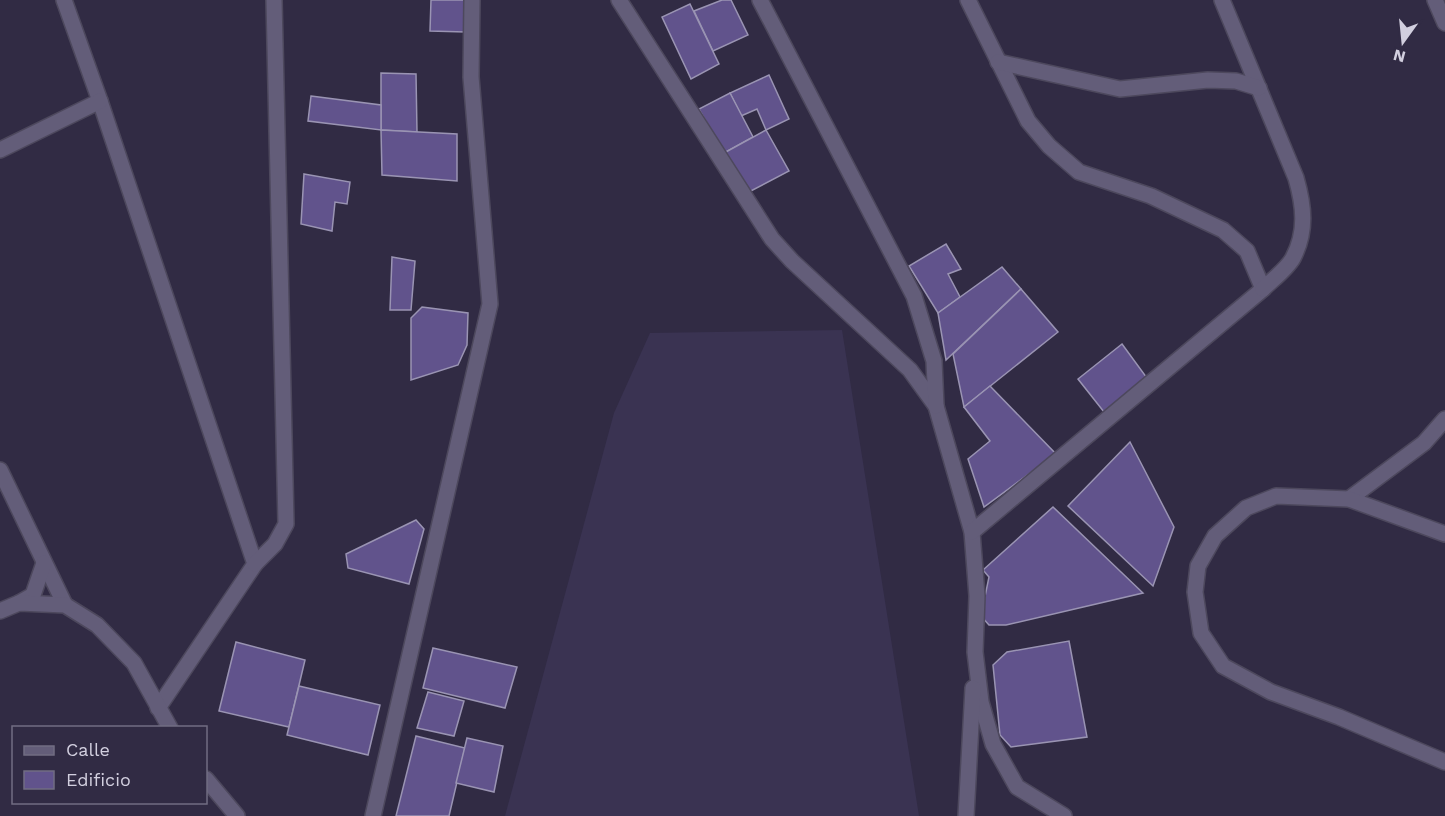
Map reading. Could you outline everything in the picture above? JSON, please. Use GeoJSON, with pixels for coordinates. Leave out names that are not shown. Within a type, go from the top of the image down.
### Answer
{"type":"FeatureCollection","features":[{"type":"Feature","properties":{"kind":"street"},"geometry":{"type":"LineString","coordinates":[[64,0],[100,100],[255,564]]}},
{"type":"Feature","properties":{"kind":"street"},"geometry":{"type":"LineString","coordinates":[[158,708],[255,564],[275,544],[286,524],[274,0]]}},
{"type":"Feature","properties":{"kind":"street"},"geometry":{"type":"LineString","coordinates":[[373,816],[490,304],[471,77],[472,0]]}},
{"type":"Feature","properties":{"kind":"street"},"geometry":{"type":"LineString","coordinates":[[619,0],[772,239],[792,261],[910,370],[936,406]]}},
{"type":"Feature","properties":{"kind":"street"},"geometry":{"type":"LineString","coordinates":[[760,0],[914,296],[934,361],[936,406],[972,532],[977,596],[966,816]]}},
{"type":"Feature","properties":{"kind":"street"},"geometry":{"type":"LineString","coordinates":[[968,0],[1028,121],[1048,146],[1079,172],[1151,196],[1223,230],[1247,251],[1263,289]]}},
{"type":"Feature","properties":{"kind":"street"},"geometry":{"type":"LineString","coordinates":[[972,532],[1263,289],[1293,259],[1305,222],[1303,200],[1222,0]]}},
{"type":"Feature","properties":{"kind":"street"},"geometry":{"type":"LineString","coordinates":[[1435,0],[1445,23]]}},
{"type":"Feature","properties":{"kind":"street"},"geometry":{"type":"LineString","coordinates":[[998,62],[1120,88],[1208,80],[1236,81],[1259,88]]}},
{"type":"Feature","properties":{"kind":"street"},"geometry":{"type":"LineString","coordinates":[[0,150],[100,100]]}},
{"type":"Feature","properties":{"kind":"street"},"geometry":{"type":"LineString","coordinates":[[1349,499],[1424,443],[1445,419]]}},
{"type":"Feature","properties":{"kind":"street"},"geometry":{"type":"LineString","coordinates":[[0,470],[65,605]]}},
{"type":"Feature","properties":{"kind":"street"},"geometry":{"type":"LineString","coordinates":[[1445,534],[1349,499],[1276,496],[1246,508],[1215,536],[1198,566],[1195,592],[1201,633],[1223,666],[1271,692],[1339,717],[1445,762]]}},
{"type":"Feature","properties":{"kind":"street"},"geometry":{"type":"LineString","coordinates":[[0,611],[33,595],[44,562]]}},
{"type":"Feature","properties":{"kind":"street"},"geometry":{"type":"LineString","coordinates":[[19,603],[65,605],[97,625],[135,663],[169,726]]}},
{"type":"Feature","properties":{"kind":"street"},"geometry":{"type":"LineString","coordinates":[[975,652],[981,702],[993,744],[1003,764],[1017,787],[1064,816]]}},
{"type":"Feature","properties":{"kind":"street"},"geometry":{"type":"LineString","coordinates":[[207,780],[237,816]]}},
{"type":"Feature","properties":{"kind":"shaded area"},"geometry":{"type":"Polygon","coordinates":[[[842,330],[919,816],[505,816],[614,413],[650,333],[842,330]]]}},
{"type":"Feature","properties":{"kind":"building"},"geometry":{"type":"Polygon","coordinates":[[[431,0],[465,0],[465,32],[430,31],[431,0]]]}},
{"type":"Feature","properties":{"kind":"building"},"geometry":{"type":"Polygon","coordinates":[[[722,0],[731,0],[748,35],[713,51],[694,11],[722,0]]]}},
{"type":"Feature","properties":{"kind":"building"},"geometry":{"type":"Polygon","coordinates":[[[690,4],[719,64],[691,79],[662,17],[690,4]]]}},
{"type":"Feature","properties":{"kind":"building"},"geometry":{"type":"Polygon","coordinates":[[[381,73],[416,74],[417,132],[381,130],[381,73]]]}},
{"type":"Feature","properties":{"kind":"building"},"geometry":{"type":"Polygon","coordinates":[[[769,75],[789,119],[766,130],[757,109],[741,116],[730,93],[769,75]]]}},
{"type":"Feature","properties":{"kind":"building"},"geometry":{"type":"Polygon","coordinates":[[[730,93],[753,137],[724,153],[699,109],[730,93]]]}},
{"type":"Feature","properties":{"kind":"building"},"geometry":{"type":"Polygon","coordinates":[[[311,96],[381,105],[381,130],[308,121],[311,96]]]}},
{"type":"Feature","properties":{"kind":"building"},"geometry":{"type":"Polygon","coordinates":[[[381,130],[457,134],[457,181],[382,175],[381,130]]]}},
{"type":"Feature","properties":{"kind":"building"},"geometry":{"type":"Polygon","coordinates":[[[766,130],[789,171],[747,193],[724,153],[766,130]]]}},
{"type":"Feature","properties":{"kind":"building"},"geometry":{"type":"Polygon","coordinates":[[[304,174],[350,182],[347,204],[335,202],[332,231],[301,224],[304,174]]]}},
{"type":"Feature","properties":{"kind":"building"},"geometry":{"type":"Polygon","coordinates":[[[946,244],[961,269],[948,274],[960,297],[938,313],[909,266],[946,244]]]}},
{"type":"Feature","properties":{"kind":"building"},"geometry":{"type":"Polygon","coordinates":[[[392,257],[415,261],[411,310],[390,310],[392,257]]]}},
{"type":"Feature","properties":{"kind":"building"},"geometry":{"type":"Polygon","coordinates":[[[1002,267],[1021,289],[946,360],[938,313],[1002,267]]]}},
{"type":"Feature","properties":{"kind":"building"},"geometry":{"type":"Polygon","coordinates":[[[1021,289],[1058,332],[964,407],[953,354],[1021,289]]]}},
{"type":"Feature","properties":{"kind":"building"},"geometry":{"type":"Polygon","coordinates":[[[422,307],[468,313],[467,345],[458,365],[411,380],[411,318],[422,307]]]}},
{"type":"Feature","properties":{"kind":"building"},"geometry":{"type":"Polygon","coordinates":[[[1122,344],[1147,378],[1104,412],[1078,379],[1122,344]]]}},
{"type":"Feature","properties":{"kind":"building"},"geometry":{"type":"Polygon","coordinates":[[[990,386],[1056,454],[984,507],[968,459],[990,441],[964,407],[990,386]]]}},
{"type":"Feature","properties":{"kind":"building"},"geometry":{"type":"Polygon","coordinates":[[[1130,442],[1174,527],[1153,586],[1068,506],[1130,442]]]}},
{"type":"Feature","properties":{"kind":"building"},"geometry":{"type":"Polygon","coordinates":[[[1053,507],[1143,593],[1006,625],[989,625],[981,616],[989,577],[983,570],[1053,507]]]}},
{"type":"Feature","properties":{"kind":"building"},"geometry":{"type":"Polygon","coordinates":[[[416,520],[424,529],[409,584],[348,568],[346,554],[416,520]]]}},
{"type":"Feature","properties":{"kind":"building"},"geometry":{"type":"Polygon","coordinates":[[[1069,641],[1087,737],[1011,747],[1000,735],[993,665],[1007,652],[1069,641]]]}},
{"type":"Feature","properties":{"kind":"building"},"geometry":{"type":"Polygon","coordinates":[[[236,642],[305,660],[289,727],[219,711],[236,642]]]}},
{"type":"Feature","properties":{"kind":"building"},"geometry":{"type":"Polygon","coordinates":[[[433,648],[517,667],[505,708],[423,688],[433,648]]]}},
{"type":"Feature","properties":{"kind":"building"},"geometry":{"type":"Polygon","coordinates":[[[299,686],[380,705],[368,755],[287,735],[299,686]]]}},
{"type":"Feature","properties":{"kind":"building"},"geometry":{"type":"Polygon","coordinates":[[[428,692],[464,701],[454,736],[417,728],[428,692]]]}},
{"type":"Feature","properties":{"kind":"building"},"geometry":{"type":"Polygon","coordinates":[[[416,736],[465,748],[449,816],[396,816],[416,736]]]}},
{"type":"Feature","properties":{"kind":"building"},"geometry":{"type":"Polygon","coordinates":[[[467,738],[503,746],[494,792],[456,783],[467,738]]]}}]}
